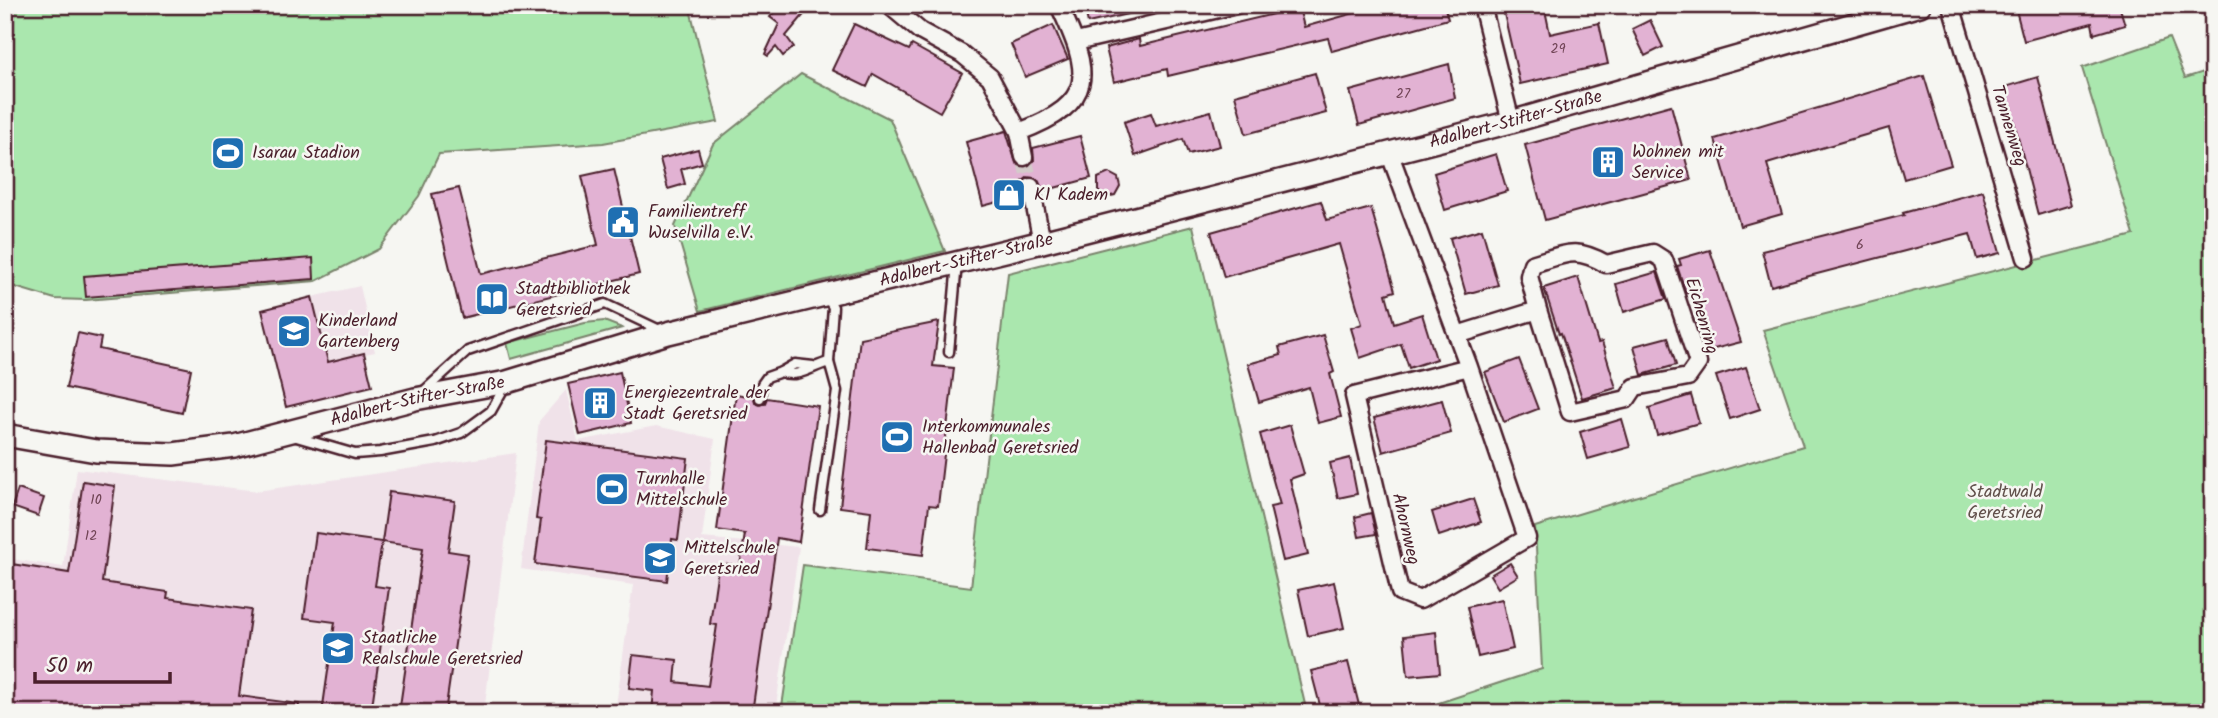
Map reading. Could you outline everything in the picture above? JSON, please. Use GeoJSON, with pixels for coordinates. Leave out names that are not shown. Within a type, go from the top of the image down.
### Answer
{"type":"FeatureCollection","features":[{"type":"Feature","properties":{"kind":"street"},"geometry":{"type":"LineString","coordinates":[[889,5],[920,31],[962,54],[990,77],[1019,132],[1024,157]]}},
{"type":"Feature","properties":{"kind":"street"},"geometry":{"type":"LineString","coordinates":[[1019,132],[1049,120],[1074,99],[1083,80],[1076,42],[1059,5]]}},
{"type":"Feature","properties":{"kind":"street"},"geometry":{"type":"LineString","coordinates":[[1076,42],[1236,5]]}},
{"type":"Feature","properties":{"kind":"street"},"geometry":{"type":"LineString","coordinates":[[1482,5],[1511,122]]}},
{"type":"Feature","properties":{"kind":"street","name":"Adalbert-Stifter-Straße"},"geometry":{"type":"LineString","coordinates":[[5,435],[96,451],[173,454],[234,446],[415,399],[507,382],[668,333],[1042,242],[1511,122],[1920,5]]}},
{"type":"Feature","properties":{"kind":"street","name":"Tannenweg"},"geometry":{"type":"LineString","coordinates":[[1951,5],[2026,258]]}},
{"type":"Feature","properties":{"kind":"street","name":"Ahornweg"},"geometry":{"type":"LineString","coordinates":[[1389,152],[1469,367],[1527,538],[1420,600],[1400,592],[1354,396],[1469,367]]}},
{"type":"Feature","properties":{"kind":"street"},"geometry":{"type":"LineString","coordinates":[[1031,187],[1042,242]]}},
{"type":"Feature","properties":{"kind":"street","name":"Eichenring"},"geometry":{"type":"LineString","coordinates":[[1576,251],[1606,264],[1653,253],[1664,260],[1698,363],[1688,377],[1635,387],[1627,400],[1570,412],[1538,310],[1529,276],[1532,264],[1576,251]]}},
{"type":"Feature","properties":{"kind":"street"},"geometry":{"type":"LineString","coordinates":[[1457,335],[1538,310]]}},
{"type":"Feature","properties":{"kind":"lane"},"geometry":{"type":"LineString","coordinates":[[949,352],[957,263]]}},
{"type":"Feature","properties":{"kind":"lane"},"geometry":{"type":"LineString","coordinates":[[820,510],[837,391],[829,362],[833,307],[826,295]]}},
{"type":"Feature","properties":{"kind":"lane"},"geometry":{"type":"LineString","coordinates":[[415,399],[468,351],[605,304],[668,333]]}},
{"type":"Feature","properties":{"kind":"lane"},"geometry":{"type":"LineString","coordinates":[[761,398],[762,384],[767,377],[781,372],[788,375],[801,374],[813,366],[829,362]]}},
{"type":"Feature","properties":{"kind":"lane"},"geometry":{"type":"LineString","coordinates":[[283,433],[355,454],[435,442],[461,433],[491,411],[507,382]]}},
{"type":"Feature","properties":{"kind":"shaded area"},"geometry":{"type":"Polygon","coordinates":[[[360,286],[375,352],[328,362],[312,297],[360,286]]]}},
{"type":"Feature","properties":{"kind":"shaded area","name":"Mittelschule Geretsried"},"geometry":{"type":"Polygon","coordinates":[[[566,390],[578,441],[656,426],[715,439],[702,538],[799,547],[775,713],[615,713],[633,585],[521,569],[539,421],[566,390]]]}},
{"type":"Feature","properties":{"kind":"shaded area"},"geometry":{"type":"Polygon","coordinates":[[[516,453],[484,713],[5,713],[5,558],[63,567],[77,469],[257,491],[516,453]]]}},
{"type":"Feature","properties":{"kind":"green space","name":"Isarau Stadion"},"geometry":{"type":"Polygon","coordinates":[[[5,5],[689,5],[718,122],[603,143],[439,154],[419,196],[379,249],[316,281],[86,300],[55,299],[5,284],[5,5]]]}},
{"type":"Feature","properties":{"kind":"green space","name":"Stadtwald Geretsried"},"geometry":{"type":"Polygon","coordinates":[[[2169,38],[2185,78],[2213,69],[2213,713],[1408,713],[1542,669],[1535,527],[1803,446],[1763,330],[2134,235],[2082,68],[2169,38]]]}},
{"type":"Feature","properties":{"kind":"green space"},"geometry":{"type":"Polygon","coordinates":[[[801,74],[890,119],[945,251],[700,311],[675,226],[713,144],[801,74]]]}},
{"type":"Feature","properties":{"kind":"green space"},"geometry":{"type":"Polygon","coordinates":[[[1193,226],[1307,713],[781,713],[803,565],[971,587],[1008,273],[1193,226]]]}},
{"type":"Feature","properties":{"kind":"green space"},"geometry":{"type":"Polygon","coordinates":[[[604,321],[622,328],[511,359],[507,343],[585,323],[604,321]]]}},
{"type":"Feature","properties":{"kind":"building"},"geometry":{"type":"Polygon","coordinates":[[[780,5],[812,5],[786,36],[794,47],[783,56],[776,47],[768,56],[765,54],[779,24],[770,17],[780,5]]]}},
{"type":"Feature","properties":{"kind":"building"},"geometry":{"type":"Polygon","coordinates":[[[1084,5],[1140,5],[1141,11],[1088,23],[1084,5]]]}},
{"type":"Feature","properties":{"kind":"building"},"geometry":{"type":"Polygon","coordinates":[[[1383,5],[1444,5],[1448,19],[1332,51],[1328,38],[1168,76],[1167,69],[1114,82],[1106,48],[1139,39],[1140,46],[1299,8],[1304,27],[1383,5]]]}},
{"type":"Feature","properties":{"kind":"building"},"geometry":{"type":"Polygon","coordinates":[[[1502,5],[1544,5],[1550,34],[1599,23],[1608,64],[1520,84],[1502,5]]]}},
{"type":"Feature","properties":{"kind":"building"},"geometry":{"type":"Polygon","coordinates":[[[2033,5],[2119,5],[2125,25],[2094,34],[2092,23],[2024,41],[2016,10],[2033,5]]]}},
{"type":"Feature","properties":{"kind":"building"},"geometry":{"type":"Polygon","coordinates":[[[1650,20],[1663,47],[1645,56],[1632,29],[1650,20]]]}},
{"type":"Feature","properties":{"kind":"building"},"geometry":{"type":"Polygon","coordinates":[[[854,24],[909,50],[912,45],[962,73],[940,112],[873,74],[867,87],[832,70],[854,24]]]}},
{"type":"Feature","properties":{"kind":"building"},"geometry":{"type":"Polygon","coordinates":[[[1053,25],[1068,59],[1025,77],[1011,44],[1053,25]]]}},
{"type":"Feature","properties":{"kind":"building"},"geometry":{"type":"Polygon","coordinates":[[[1449,64],[1455,98],[1359,125],[1350,91],[1449,64]]]}},
{"type":"Feature","properties":{"kind":"building"},"geometry":{"type":"Polygon","coordinates":[[[1315,73],[1326,113],[1246,134],[1235,95],[1315,73]]]}},
{"type":"Feature","properties":{"kind":"building"},"geometry":{"type":"Polygon","coordinates":[[[1924,76],[1951,165],[1904,179],[1889,128],[1767,164],[1782,214],[1740,226],[1715,139],[1924,76]]]}},
{"type":"Feature","properties":{"kind":"building"},"geometry":{"type":"Polygon","coordinates":[[[2038,77],[2071,205],[2038,215],[2005,87],[2038,77]]]}},
{"type":"Feature","properties":{"kind":"building","name":"Wohnen mit Service"},"geometry":{"type":"Polygon","coordinates":[[[1671,105],[1691,180],[1545,220],[1525,145],[1671,105]]]}},
{"type":"Feature","properties":{"kind":"building"},"geometry":{"type":"Polygon","coordinates":[[[1211,111],[1220,146],[1188,154],[1183,139],[1135,156],[1124,122],[1151,113],[1156,126],[1211,111]]]}},
{"type":"Feature","properties":{"kind":"building"},"geometry":{"type":"Polygon","coordinates":[[[1006,131],[1016,163],[1025,167],[1034,161],[1033,148],[1080,136],[1091,178],[1043,191],[1038,180],[1028,177],[1021,183],[1021,190],[1015,191],[1016,197],[983,206],[966,142],[1006,131]]]}},
{"type":"Feature","properties":{"kind":"building"},"geometry":{"type":"Polygon","coordinates":[[[698,149],[702,163],[681,169],[685,184],[668,189],[660,159],[698,149]]]}},
{"type":"Feature","properties":{"kind":"building"},"geometry":{"type":"Polygon","coordinates":[[[1496,154],[1507,191],[1445,210],[1434,173],[1496,154]]]}},
{"type":"Feature","properties":{"kind":"building"},"geometry":{"type":"Polygon","coordinates":[[[614,169],[639,274],[462,318],[432,194],[459,188],[481,274],[598,245],[582,176],[614,169]]]}},
{"type":"Feature","properties":{"kind":"building"},"geometry":{"type":"Polygon","coordinates":[[[1109,173],[1118,178],[1120,186],[1115,195],[1106,197],[1098,191],[1098,178],[1109,173]]]}},
{"type":"Feature","properties":{"kind":"building"},"geometry":{"type":"Polygon","coordinates":[[[1983,191],[2000,253],[1977,259],[1970,234],[1771,286],[1762,251],[1904,215],[1903,213],[1983,191]]]}},
{"type":"Feature","properties":{"kind":"building"},"geometry":{"type":"Polygon","coordinates":[[[1321,201],[1327,220],[1371,208],[1395,291],[1386,294],[1394,323],[1422,314],[1436,359],[1409,368],[1401,344],[1360,358],[1351,328],[1362,324],[1339,244],[1224,277],[1211,232],[1321,201]]]}},
{"type":"Feature","properties":{"kind":"building"},"geometry":{"type":"Polygon","coordinates":[[[1482,229],[1498,285],[1466,294],[1450,238],[1482,229]]]}},
{"type":"Feature","properties":{"kind":"building"},"geometry":{"type":"Polygon","coordinates":[[[1710,250],[1741,342],[1710,350],[1696,301],[1693,302],[1690,292],[1686,293],[1677,266],[1681,265],[1679,259],[1710,250]]]}},
{"type":"Feature","properties":{"kind":"building"},"geometry":{"type":"Polygon","coordinates":[[[313,258],[314,279],[86,297],[84,276],[313,258]]]}},
{"type":"Feature","properties":{"kind":"building"},"geometry":{"type":"Polygon","coordinates":[[[1657,272],[1666,299],[1624,312],[1616,284],[1657,272]]]}},
{"type":"Feature","properties":{"kind":"building"},"geometry":{"type":"Polygon","coordinates":[[[1578,277],[1598,343],[1602,342],[1616,388],[1582,398],[1544,288],[1578,277]]]}},
{"type":"Feature","properties":{"kind":"building","name":"Kinderland Gartenberg"},"geometry":{"type":"Polygon","coordinates":[[[312,297],[328,362],[364,353],[372,386],[286,407],[262,310],[312,297]]]}},
{"type":"Feature","properties":{"kind":"building","name":"Interkommunales Hallenbad Geretsried"},"geometry":{"type":"Polygon","coordinates":[[[939,322],[933,366],[954,368],[938,506],[929,505],[923,555],[867,548],[871,511],[840,507],[860,338],[939,322]]]}},
{"type":"Feature","properties":{"kind":"building"},"geometry":{"type":"Polygon","coordinates":[[[78,333],[101,338],[99,349],[191,369],[182,413],[66,388],[78,333]]]}},
{"type":"Feature","properties":{"kind":"building"},"geometry":{"type":"Polygon","coordinates":[[[1323,335],[1334,372],[1330,374],[1341,417],[1318,423],[1309,387],[1259,402],[1248,364],[1281,355],[1279,347],[1323,335]]]}},
{"type":"Feature","properties":{"kind":"building"},"geometry":{"type":"Polygon","coordinates":[[[1668,337],[1676,365],[1642,375],[1634,346],[1668,337]]]}},
{"type":"Feature","properties":{"kind":"building"},"geometry":{"type":"Polygon","coordinates":[[[1519,359],[1538,409],[1504,422],[1485,372],[1519,359]]]}},
{"type":"Feature","properties":{"kind":"building"},"geometry":{"type":"Polygon","coordinates":[[[1746,367],[1760,409],[1730,419],[1716,376],[1746,367]]]}},
{"type":"Feature","properties":{"kind":"building","name":"Energiezentrale der Stadt Geretsried"},"geometry":{"type":"Polygon","coordinates":[[[620,372],[631,423],[580,435],[568,384],[620,372]]]}},
{"type":"Feature","properties":{"kind":"building"},"geometry":{"type":"Polygon","coordinates":[[[736,394],[754,397],[755,403],[760,405],[765,403],[767,398],[818,406],[799,542],[777,538],[752,713],[652,713],[654,691],[629,688],[633,655],[677,660],[675,682],[708,686],[717,625],[710,624],[718,568],[726,569],[727,564],[740,566],[745,534],[717,530],[736,394]]]}},
{"type":"Feature","properties":{"kind":"building"},"geometry":{"type":"Polygon","coordinates":[[[1691,395],[1699,423],[1657,435],[1649,408],[1691,395]]]}},
{"type":"Feature","properties":{"kind":"building"},"geometry":{"type":"Polygon","coordinates":[[[1442,400],[1451,433],[1383,452],[1374,418],[1442,400]]]}},
{"type":"Feature","properties":{"kind":"building"},"geometry":{"type":"Polygon","coordinates":[[[1622,419],[1630,447],[1588,459],[1580,432],[1622,419]]]}},
{"type":"Feature","properties":{"kind":"building"},"geometry":{"type":"Polygon","coordinates":[[[1290,425],[1304,474],[1290,479],[1308,555],[1283,561],[1270,507],[1280,505],[1260,434],[1290,425]]]}},
{"type":"Feature","properties":{"kind":"building","name":"Turnhalle Mittelschule"},"geometry":{"type":"Polygon","coordinates":[[[546,440],[688,458],[678,540],[672,539],[667,581],[535,564],[541,520],[536,519],[546,440]]]}},
{"type":"Feature","properties":{"kind":"building"},"geometry":{"type":"Polygon","coordinates":[[[1350,458],[1357,494],[1338,498],[1330,463],[1350,458]]]}},
{"type":"Feature","properties":{"kind":"building"},"geometry":{"type":"Polygon","coordinates":[[[83,481],[115,486],[102,582],[168,592],[167,598],[251,610],[239,696],[299,704],[298,713],[25,713],[5,710],[5,563],[69,573],[83,481]]]}},
{"type":"Feature","properties":{"kind":"building"},"geometry":{"type":"Polygon","coordinates":[[[18,489],[44,498],[38,516],[12,507],[18,489]]]}},
{"type":"Feature","properties":{"kind":"building"},"geometry":{"type":"Polygon","coordinates":[[[389,492],[455,501],[448,551],[468,554],[445,713],[399,713],[423,548],[382,542],[389,492]]]}},
{"type":"Feature","properties":{"kind":"building"},"geometry":{"type":"Polygon","coordinates":[[[1473,499],[1481,522],[1439,536],[1432,512],[1473,499]]]}},
{"type":"Feature","properties":{"kind":"building"},"geometry":{"type":"Polygon","coordinates":[[[1371,513],[1376,534],[1359,537],[1355,517],[1371,513]]]}},
{"type":"Feature","properties":{"kind":"building"},"geometry":{"type":"Polygon","coordinates":[[[316,533],[382,542],[375,586],[389,588],[371,713],[322,713],[335,622],[304,618],[316,533]]]}},
{"type":"Feature","properties":{"kind":"building"},"geometry":{"type":"Polygon","coordinates":[[[1510,563],[1518,576],[1498,588],[1490,575],[1510,563]]]}},
{"type":"Feature","properties":{"kind":"building"},"geometry":{"type":"Polygon","coordinates":[[[1334,582],[1344,628],[1308,636],[1298,590],[1334,582]]]}},
{"type":"Feature","properties":{"kind":"building"},"geometry":{"type":"Polygon","coordinates":[[[1502,599],[1513,649],[1478,657],[1467,607],[1502,599]]]}},
{"type":"Feature","properties":{"kind":"building"},"geometry":{"type":"Polygon","coordinates":[[[1436,632],[1440,673],[1408,676],[1404,636],[1436,632]]]}},
{"type":"Feature","properties":{"kind":"building"},"geometry":{"type":"Polygon","coordinates":[[[1348,662],[1360,709],[1345,713],[1322,713],[1311,671],[1348,662]]]}},
{"type":"Feature","properties":{"kind":"tunnel"},"geometry":{"type":"LineString","coordinates":[[1024,157],[1031,187]]}},
{"type":"Feature","properties":{"kind":"place","name":"Isarau Stadion"},"geometry":{"type":"Point","coordinates":[228,153]}},
{"type":"Feature","properties":{"kind":"place","name":"Wohnen mit Service"},"geometry":{"type":"Point","coordinates":[1608,162]}},
{"type":"Feature","properties":{"kind":"place","name":"K1 Kadem"},"geometry":{"type":"Point","coordinates":[1009,195]}},
{"type":"Feature","properties":{"kind":"place","name":"Familientreff Wuselvilla e.V."},"geometry":{"type":"Point","coordinates":[623,222]}},
{"type":"Feature","properties":{"kind":"place","name":"Stadtbibliothek Geretsried"},"geometry":{"type":"Point","coordinates":[492,299]}},
{"type":"Feature","properties":{"kind":"place","name":"Kinderland Gartenberg"},"geometry":{"type":"Point","coordinates":[294,331]}},
{"type":"Feature","properties":{"kind":"place","name":"Energiezentrale der Stadt Geretsried"},"geometry":{"type":"Point","coordinates":[600,403]}},
{"type":"Feature","properties":{"kind":"place","name":"Interkommunales Hallenbad Geretsried"},"geometry":{"type":"Point","coordinates":[897,437]}},
{"type":"Feature","properties":{"kind":"place","name":"Turnhalle Mittelschule"},"geometry":{"type":"Point","coordinates":[612,489]}},
{"type":"Feature","properties":{"kind":"place","name":"Mittelschule Geretsried"},"geometry":{"type":"Point","coordinates":[660,558]}},
{"type":"Feature","properties":{"kind":"place","name":"Staatliche Realschule Geretsried"},"geometry":{"type":"Point","coordinates":[338,648]}}]}
